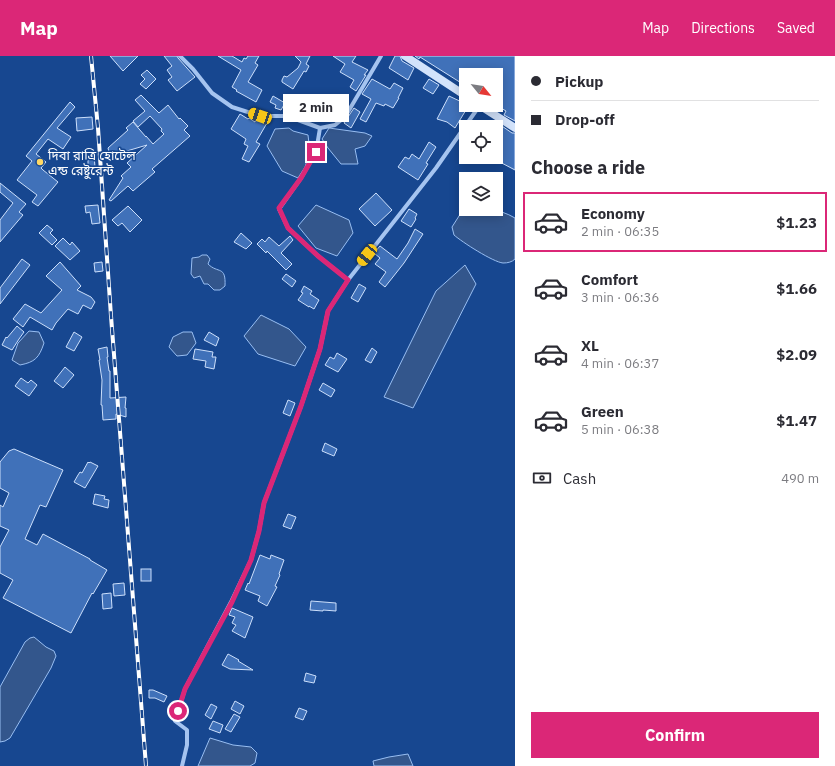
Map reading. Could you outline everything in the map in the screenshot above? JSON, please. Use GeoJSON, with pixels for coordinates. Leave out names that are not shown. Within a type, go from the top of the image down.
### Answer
{"type":"FeatureCollection","features":[{"type":"Feature","properties":{"kind":"main road"},"geometry":{"type":"LineString","coordinates":[[404,56],[459,91]]}},
{"type":"Feature","properties":{"kind":"main road"},"geometry":{"type":"LineString","coordinates":[[490,112],[515,128]]}},
{"type":"Feature","properties":{"kind":"street"},"geometry":{"type":"LineString","coordinates":[[180,56],[194,69],[212,93],[232,107],[260,116],[287,116],[320,128],[334,125],[345,117],[381,56]]}},
{"type":"Feature","properties":{"kind":"street"},"geometry":{"type":"LineString","coordinates":[[182,766],[187,745],[187,730],[175,721],[185,689],[232,602],[251,560],[259,531],[264,503],[301,406],[320,349],[328,311],[348,280],[436,168],[474,112]]}},
{"type":"Feature","properties":{"kind":"street"},"geometry":{"type":"LineString","coordinates":[[320,128],[316,152],[301,178],[279,208],[288,228],[318,256],[348,280]]}},
{"type":"Feature","properties":{"kind":"water"},"geometry":{"type":"Polygon","coordinates":[[[289,128],[293,131],[308,135],[310,152],[305,167],[298,178],[282,171],[267,146],[275,129],[289,128]]]}},
{"type":"Feature","properties":{"kind":"water"},"geometry":{"type":"Polygon","coordinates":[[[329,128],[365,133],[372,136],[365,146],[355,149],[358,164],[341,164],[328,148],[322,139],[329,128]]]}},
{"type":"Feature","properties":{"kind":"water"},"geometry":{"type":"Polygon","coordinates":[[[316,205],[349,220],[353,233],[337,256],[316,248],[298,226],[316,205]]]}},
{"type":"Feature","properties":{"kind":"water"},"geometry":{"type":"Polygon","coordinates":[[[503,212],[515,218],[515,259],[508,263],[503,263],[492,259],[454,235],[452,227],[459,216],[503,216],[503,212]]]}},
{"type":"Feature","properties":{"kind":"water"},"geometry":{"type":"Polygon","coordinates":[[[207,255],[210,259],[208,264],[223,272],[225,286],[220,290],[214,290],[208,284],[204,284],[200,276],[194,278],[191,274],[192,258],[207,255]]]}},
{"type":"Feature","properties":{"kind":"water"},"geometry":{"type":"Polygon","coordinates":[[[465,265],[476,284],[413,408],[384,397],[436,291],[465,265]]]}},
{"type":"Feature","properties":{"kind":"water"},"geometry":{"type":"Polygon","coordinates":[[[261,315],[289,329],[306,347],[295,366],[258,354],[244,336],[261,315]]]}},
{"type":"Feature","properties":{"kind":"water"},"geometry":{"type":"Polygon","coordinates":[[[29,331],[39,332],[44,343],[38,356],[33,361],[20,365],[12,360],[18,343],[29,331]]]}},
{"type":"Feature","properties":{"kind":"water"},"geometry":{"type":"Polygon","coordinates":[[[183,332],[192,332],[196,343],[187,355],[177,356],[169,347],[173,337],[183,332]]]}},
{"type":"Feature","properties":{"kind":"water"},"geometry":{"type":"Polygon","coordinates":[[[34,637],[46,647],[54,651],[56,656],[51,668],[10,738],[0,742],[0,687],[25,642],[34,637]]]}},
{"type":"Feature","properties":{"kind":"water"},"geometry":{"type":"Polygon","coordinates":[[[210,738],[233,745],[251,747],[257,753],[255,763],[250,766],[198,766],[210,738]]]}},
{"type":"Feature","properties":{"kind":"water"},"geometry":{"type":"Polygon","coordinates":[[[408,754],[413,766],[374,766],[373,761],[408,754]]]}},
{"type":"Feature","properties":{"kind":"building"},"geometry":{"type":"Polygon","coordinates":[[[110,56],[138,56],[123,71],[110,56]]]}},
{"type":"Feature","properties":{"kind":"building"},"geometry":{"type":"Polygon","coordinates":[[[164,56],[177,56],[195,77],[177,91],[168,80],[172,77],[167,70],[172,66],[164,56]]]}},
{"type":"Feature","properties":{"kind":"building"},"geometry":{"type":"Polygon","coordinates":[[[218,56],[232,56],[242,62],[244,58],[246,59],[248,56],[259,56],[255,63],[258,65],[248,82],[262,90],[256,102],[236,91],[237,90],[232,87],[241,70],[218,56]]]}},
{"type":"Feature","properties":{"kind":"building"},"geometry":{"type":"Polygon","coordinates":[[[295,56],[310,56],[306,64],[309,66],[306,72],[304,71],[293,89],[282,82],[282,80],[284,76],[287,77],[298,68],[301,62],[295,56]]]}},
{"type":"Feature","properties":{"kind":"building"},"geometry":{"type":"Polygon","coordinates":[[[333,56],[356,56],[352,62],[368,70],[356,91],[350,87],[354,80],[340,72],[345,64],[333,56]]]}},
{"type":"Feature","properties":{"kind":"building"},"geometry":{"type":"Polygon","coordinates":[[[395,56],[400,56],[402,61],[414,68],[408,80],[389,68],[395,56]]]}},
{"type":"Feature","properties":{"kind":"building"},"geometry":{"type":"Polygon","coordinates":[[[415,56],[515,56],[515,121],[504,115],[506,111],[503,109],[503,68],[459,68],[459,82],[420,57],[419,59],[415,56]]]}},
{"type":"Feature","properties":{"kind":"building"},"geometry":{"type":"Polygon","coordinates":[[[147,70],[156,79],[146,89],[140,84],[145,79],[141,75],[147,70]]]}},
{"type":"Feature","properties":{"kind":"building"},"geometry":{"type":"Polygon","coordinates":[[[372,79],[390,89],[394,83],[403,88],[393,108],[385,104],[384,106],[376,103],[366,122],[360,119],[371,99],[362,94],[372,79]]]}},
{"type":"Feature","properties":{"kind":"building"},"geometry":{"type":"Polygon","coordinates":[[[429,79],[439,85],[433,94],[423,88],[429,79]]]}},
{"type":"Feature","properties":{"kind":"building"},"geometry":{"type":"Polygon","coordinates":[[[141,95],[159,113],[168,105],[179,119],[180,118],[188,126],[184,130],[190,136],[152,169],[155,172],[133,191],[128,186],[111,201],[109,200],[123,178],[121,176],[131,167],[127,163],[147,145],[110,156],[108,148],[128,130],[126,128],[133,122],[153,144],[164,134],[161,131],[162,129],[150,116],[138,127],[133,121],[145,111],[135,100],[141,95]]]}},
{"type":"Feature","properties":{"kind":"building"},"geometry":{"type":"Polygon","coordinates":[[[273,96],[285,103],[281,110],[275,108],[276,105],[270,102],[273,96]]]}},
{"type":"Feature","properties":{"kind":"building"},"geometry":{"type":"Polygon","coordinates":[[[449,96],[459,101],[459,112],[465,112],[455,128],[447,122],[437,119],[449,96]]]}},
{"type":"Feature","properties":{"kind":"building"},"geometry":{"type":"Polygon","coordinates":[[[70,102],[75,107],[57,128],[71,137],[63,149],[48,139],[36,154],[46,162],[41,168],[58,182],[38,206],[32,202],[37,195],[17,180],[32,161],[26,156],[70,102]]]}},
{"type":"Feature","properties":{"kind":"building"},"geometry":{"type":"Polygon","coordinates":[[[354,108],[360,112],[351,128],[344,123],[354,108]]]}},
{"type":"Feature","properties":{"kind":"building"},"geometry":{"type":"Polygon","coordinates":[[[240,114],[255,122],[256,119],[267,123],[256,142],[260,144],[249,162],[242,159],[248,146],[244,144],[246,139],[231,129],[240,114]]]}},
{"type":"Feature","properties":{"kind":"building"},"geometry":{"type":"Polygon","coordinates":[[[92,117],[93,129],[77,131],[76,118],[92,117]]]}},
{"type":"Feature","properties":{"kind":"building"},"geometry":{"type":"Polygon","coordinates":[[[503,127],[512,133],[515,133],[515,170],[503,164],[503,127]]]}},
{"type":"Feature","properties":{"kind":"building"},"geometry":{"type":"Polygon","coordinates":[[[429,142],[436,147],[418,180],[398,167],[405,157],[409,159],[412,154],[419,159],[429,142]]]}},
{"type":"Feature","properties":{"kind":"building"},"geometry":{"type":"Polygon","coordinates":[[[88,155],[94,155],[95,167],[88,168],[88,155]]]}},
{"type":"Feature","properties":{"kind":"building"},"geometry":{"type":"Polygon","coordinates":[[[0,183],[26,204],[19,212],[23,215],[0,242],[0,220],[13,203],[0,192],[0,183]]]}},
{"type":"Feature","properties":{"kind":"building"},"geometry":{"type":"Polygon","coordinates":[[[376,193],[392,210],[375,226],[359,209],[376,193]]]}},
{"type":"Feature","properties":{"kind":"building"},"geometry":{"type":"Polygon","coordinates":[[[98,205],[100,223],[92,224],[90,212],[86,213],[85,206],[98,205]]]}},
{"type":"Feature","properties":{"kind":"building"},"geometry":{"type":"Polygon","coordinates":[[[128,206],[142,220],[130,232],[122,223],[118,226],[112,220],[128,206]]]}},
{"type":"Feature","properties":{"kind":"building"},"geometry":{"type":"Polygon","coordinates":[[[409,209],[417,214],[411,227],[401,221],[409,209]]]}},
{"type":"Feature","properties":{"kind":"building"},"geometry":{"type":"Polygon","coordinates":[[[47,225],[53,230],[50,233],[57,240],[52,245],[39,233],[47,225]]]}},
{"type":"Feature","properties":{"kind":"building"},"geometry":{"type":"Polygon","coordinates":[[[415,229],[423,234],[404,263],[385,287],[379,282],[386,272],[375,264],[380,258],[374,253],[380,246],[397,259],[408,243],[415,229]]]}},
{"type":"Feature","properties":{"kind":"building"},"geometry":{"type":"Polygon","coordinates":[[[241,233],[252,243],[246,249],[234,242],[241,233]]]}},
{"type":"Feature","properties":{"kind":"building"},"geometry":{"type":"Polygon","coordinates":[[[290,236],[293,240],[281,253],[292,264],[286,270],[267,251],[266,253],[257,244],[262,239],[265,242],[269,237],[279,246],[290,236]]]}},
{"type":"Feature","properties":{"kind":"building"},"geometry":{"type":"Polygon","coordinates":[[[63,238],[70,245],[72,242],[80,251],[70,260],[55,246],[63,238]]]}},
{"type":"Feature","properties":{"kind":"building"},"geometry":{"type":"Polygon","coordinates":[[[22,259],[30,265],[0,304],[0,288],[22,259]]]}},
{"type":"Feature","properties":{"kind":"building"},"geometry":{"type":"Polygon","coordinates":[[[60,262],[81,286],[77,290],[91,297],[95,302],[91,309],[83,305],[78,314],[68,309],[52,330],[30,317],[23,327],[13,319],[25,304],[41,313],[62,290],[46,276],[60,262]]]}},
{"type":"Feature","properties":{"kind":"building"},"geometry":{"type":"Polygon","coordinates":[[[102,262],[103,271],[95,272],[94,263],[102,262]]]}},
{"type":"Feature","properties":{"kind":"building"},"geometry":{"type":"Polygon","coordinates":[[[286,274],[296,281],[292,287],[282,279],[286,274]]]}},
{"type":"Feature","properties":{"kind":"building"},"geometry":{"type":"Polygon","coordinates":[[[359,284],[366,288],[358,302],[351,298],[359,284]]]}},
{"type":"Feature","properties":{"kind":"building"},"geometry":{"type":"Polygon","coordinates":[[[304,286],[312,291],[310,294],[319,300],[314,309],[298,300],[303,293],[301,292],[304,286]]]}},
{"type":"Feature","properties":{"kind":"building"},"geometry":{"type":"Polygon","coordinates":[[[17,326],[24,332],[12,350],[2,345],[6,337],[7,338],[17,326]]]}},
{"type":"Feature","properties":{"kind":"building"},"geometry":{"type":"Polygon","coordinates":[[[74,332],[82,337],[74,351],[66,347],[74,332]]]}},
{"type":"Feature","properties":{"kind":"building"},"geometry":{"type":"Polygon","coordinates":[[[209,332],[219,338],[216,346],[204,340],[209,332]]]}},
{"type":"Feature","properties":{"kind":"building"},"geometry":{"type":"Polygon","coordinates":[[[107,347],[107,357],[110,371],[110,398],[126,397],[126,417],[116,414],[116,419],[103,420],[101,405],[102,380],[98,349],[107,347]]]}},
{"type":"Feature","properties":{"kind":"building"},"geometry":{"type":"Polygon","coordinates":[[[372,348],[377,352],[371,363],[365,360],[372,348]]]}},
{"type":"Feature","properties":{"kind":"building"},"geometry":{"type":"Polygon","coordinates":[[[195,349],[213,352],[212,357],[216,357],[214,369],[205,367],[206,361],[193,359],[195,349]]]}},
{"type":"Feature","properties":{"kind":"building"},"geometry":{"type":"Polygon","coordinates":[[[337,353],[347,359],[338,372],[325,365],[330,357],[334,359],[337,353]]]}},
{"type":"Feature","properties":{"kind":"building"},"geometry":{"type":"Polygon","coordinates":[[[65,367],[74,375],[63,388],[54,381],[65,367]]]}},
{"type":"Feature","properties":{"kind":"building"},"geometry":{"type":"Polygon","coordinates":[[[21,378],[28,383],[31,380],[37,385],[29,396],[15,386],[21,378]]]}},
{"type":"Feature","properties":{"kind":"building"},"geometry":{"type":"Polygon","coordinates":[[[323,383],[335,390],[331,397],[319,390],[323,383]]]}},
{"type":"Feature","properties":{"kind":"building"},"geometry":{"type":"Polygon","coordinates":[[[288,400],[295,403],[290,416],[283,413],[288,400]]]}},
{"type":"Feature","properties":{"kind":"building"},"geometry":{"type":"Polygon","coordinates":[[[325,443],[337,449],[334,456],[322,451],[325,443]]]}},
{"type":"Feature","properties":{"kind":"building"},"geometry":{"type":"Polygon","coordinates":[[[14,449],[63,470],[46,507],[40,505],[25,539],[37,545],[43,534],[90,559],[107,570],[93,594],[92,593],[71,633],[3,598],[13,580],[0,573],[0,547],[9,530],[0,526],[0,505],[3,507],[9,493],[0,488],[0,462],[9,451],[14,449]]]}},
{"type":"Feature","properties":{"kind":"building"},"geometry":{"type":"Polygon","coordinates":[[[88,462],[98,466],[85,488],[74,482],[80,472],[82,473],[88,462]]]}},
{"type":"Feature","properties":{"kind":"building"},"geometry":{"type":"Polygon","coordinates":[[[95,494],[105,496],[104,499],[109,500],[108,508],[93,504],[95,494]]]}},
{"type":"Feature","properties":{"kind":"building"},"geometry":{"type":"Polygon","coordinates":[[[288,514],[296,517],[291,529],[283,526],[288,514]]]}},
{"type":"Feature","properties":{"kind":"building"},"geometry":{"type":"Polygon","coordinates":[[[260,555],[270,559],[271,555],[284,560],[275,586],[277,587],[267,606],[258,601],[260,596],[245,590],[248,583],[249,584],[260,555]]]}},
{"type":"Feature","properties":{"kind":"building"},"geometry":{"type":"Polygon","coordinates":[[[141,569],[151,569],[151,581],[141,581],[141,569]]]}},
{"type":"Feature","properties":{"kind":"building"},"geometry":{"type":"Polygon","coordinates":[[[124,583],[125,595],[114,596],[113,584],[124,583]]]}},
{"type":"Feature","properties":{"kind":"building"},"geometry":{"type":"Polygon","coordinates":[[[111,593],[112,608],[103,609],[102,594],[111,593]]]}},
{"type":"Feature","properties":{"kind":"building"},"geometry":{"type":"Polygon","coordinates":[[[311,601],[336,603],[336,611],[310,610],[311,601]]]}},
{"type":"Feature","properties":{"kind":"building"},"geometry":{"type":"Polygon","coordinates":[[[232,608],[253,617],[245,638],[232,631],[236,625],[232,623],[235,617],[229,615],[232,608]]]}},
{"type":"Feature","properties":{"kind":"building"},"geometry":{"type":"Polygon","coordinates":[[[228,654],[253,670],[230,669],[222,665],[228,654]]]}},
{"type":"Feature","properties":{"kind":"building"},"geometry":{"type":"Polygon","coordinates":[[[306,673],[316,676],[314,683],[304,681],[306,673]]]}},
{"type":"Feature","properties":{"kind":"building"},"geometry":{"type":"Polygon","coordinates":[[[149,690],[153,690],[167,696],[164,702],[155,698],[149,698],[149,690]]]}},
{"type":"Feature","properties":{"kind":"building"},"geometry":{"type":"Polygon","coordinates":[[[235,701],[244,706],[240,714],[231,709],[235,701]]]}},
{"type":"Feature","properties":{"kind":"building"},"geometry":{"type":"Polygon","coordinates":[[[211,704],[217,707],[211,719],[205,715],[211,704]]]}},
{"type":"Feature","properties":{"kind":"building"},"geometry":{"type":"Polygon","coordinates":[[[299,708],[307,711],[303,720],[295,717],[299,708]]]}},
{"type":"Feature","properties":{"kind":"building"},"geometry":{"type":"Polygon","coordinates":[[[234,714],[240,717],[231,732],[225,729],[234,714]]]}},
{"type":"Feature","properties":{"kind":"building"},"geometry":{"type":"Polygon","coordinates":[[[213,721],[223,725],[220,733],[209,729],[213,721]]]}},
{"type":"Feature","properties":{"kind":"railway"},"geometry":{"type":"LineString","coordinates":[[91,56],[98,128],[146,766]]}},
{"type":"Feature","properties":{"kind":"place","name":"দিবা রাত্রি হোটেল এন্ড রেষ্টুরেন্ট"},"geometry":{"type":"Point","coordinates":[40,162]}},
{"type":"Feature","properties":{"kind":"route"},"geometry":{"type":"LineString","coordinates":[[178,711],[185,689],[232,602],[243,574],[251,560],[259,531],[264,503],[301,406],[320,349],[328,311],[348,280],[318,256],[288,228],[279,208],[301,178],[316,152]]}}]}
